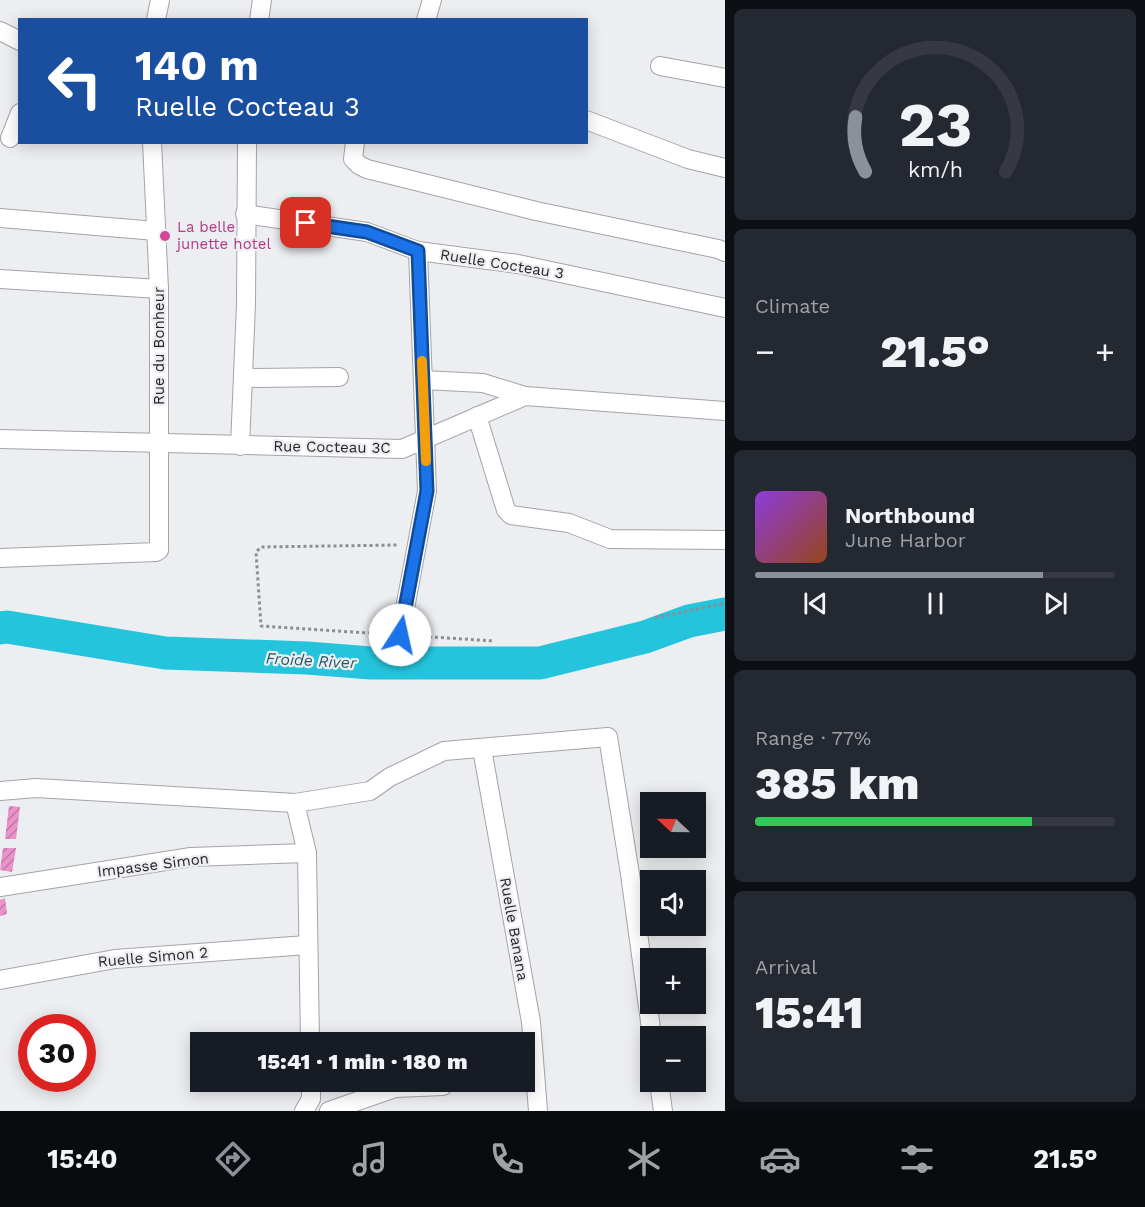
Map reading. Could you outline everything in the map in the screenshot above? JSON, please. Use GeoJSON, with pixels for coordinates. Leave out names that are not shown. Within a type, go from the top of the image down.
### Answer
{"type":"FeatureCollection","features":[{"type":"Feature","properties":{"kind":"street"},"geometry":{"type":"LineString","coordinates":[[156,18],[160,0]]}},
{"type":"Feature","properties":{"kind":"street"},"geometry":{"type":"LineString","coordinates":[[259,18],[262,0]]}},
{"type":"Feature","properties":{"kind":"street"},"geometry":{"type":"LineString","coordinates":[[427,18],[432,0]]}},
{"type":"Feature","properties":{"kind":"street"},"geometry":{"type":"LineString","coordinates":[[0,32],[18,40]]}},
{"type":"Feature","properties":{"kind":"street"},"geometry":{"type":"LineString","coordinates":[[660,66],[725,78]]}},
{"type":"Feature","properties":{"kind":"street"},"geometry":{"type":"LineString","coordinates":[[10,138],[18,118]]}},
{"type":"Feature","properties":{"kind":"street"},"geometry":{"type":"LineString","coordinates":[[588,121],[688,159],[725,168]]}},
{"type":"Feature","properties":{"kind":"street","name":"Rue du Bonheur"},"geometry":{"type":"LineString","coordinates":[[0,558],[156,552],[159,550],[159,289],[152,144]]}},
{"type":"Feature","properties":{"kind":"street"},"geometry":{"type":"LineString","coordinates":[[240,446],[246,304],[247,144]]}},
{"type":"Feature","properties":{"kind":"street"},"geometry":{"type":"LineString","coordinates":[[354,151],[359,165],[367,169],[536,211],[725,252]]}},
{"type":"Feature","properties":{"kind":"street","name":"Ruelle Cocteau 3"},"geometry":{"type":"LineString","coordinates":[[245,214],[367,232],[418,251],[518,264],[725,308]]}},
{"type":"Feature","properties":{"kind":"street"},"geometry":{"type":"LineString","coordinates":[[0,218],[156,231]]}},
{"type":"Feature","properties":{"kind":"street"},"geometry":{"type":"LineString","coordinates":[[400,635],[427,491],[418,251]]}},
{"type":"Feature","properties":{"kind":"street"},"geometry":{"type":"LineString","coordinates":[[0,279],[159,289]]}},
{"type":"Feature","properties":{"kind":"street"},"geometry":{"type":"LineString","coordinates":[[243,378],[339,377]]}},
{"type":"Feature","properties":{"kind":"street"},"geometry":{"type":"LineString","coordinates":[[423,380],[483,383],[525,396]]}},
{"type":"Feature","properties":{"kind":"street","name":"Rue Cocteau 3C"},"geometry":{"type":"LineString","coordinates":[[0,439],[402,449],[525,396],[725,411]]}},
{"type":"Feature","properties":{"kind":"street"},"geometry":{"type":"LineString","coordinates":[[477,416],[506,510],[511,515],[569,523],[610,539],[725,540]]}},
{"type":"Feature","properties":{"kind":"street"},"geometry":{"type":"LineString","coordinates":[[0,791],[36,788],[295,803],[370,791],[390,777],[444,750],[482,749],[608,737],[651,1026]]}},
{"type":"Feature","properties":{"kind":"street","name":"Ruelle Banana"},"geometry":{"type":"LineString","coordinates":[[482,749],[531,1022],[538,1111]]}},
{"type":"Feature","properties":{"kind":"street"},"geometry":{"type":"LineString","coordinates":[[295,803],[307,853],[310,1032]]}},
{"type":"Feature","properties":{"kind":"street","name":"Impasse Simon"},"geometry":{"type":"LineString","coordinates":[[0,887],[191,857],[307,853]]}},
{"type":"Feature","properties":{"kind":"street","name":"Ruelle Simon 2"},"geometry":{"type":"LineString","coordinates":[[0,980],[115,958],[307,945]]}},
{"type":"Feature","properties":{"kind":"street"},"geometry":{"type":"LineString","coordinates":[[304,1111],[311,1099],[311,1092]]}},
{"type":"Feature","properties":{"kind":"street"},"geometry":{"type":"LineString","coordinates":[[329,1111],[383,1092]]}},
{"type":"Feature","properties":{"kind":"street"},"geometry":{"type":"LineString","coordinates":[[660,1092],[663,1111]]}},
{"type":"Feature","properties":{"kind":"path"},"geometry":{"type":"LineString","coordinates":[[416,544],[261,547],[256,552],[261,626],[494,641]]}},
{"type":"Feature","properties":{"kind":"path"},"geometry":{"type":"LineString","coordinates":[[655,618],[725,603]]}},
{"type":"Feature","properties":{"kind":"building"},"geometry":{"type":"Polygon","coordinates":[[[9,806],[20,807],[16,839],[5,839],[9,806]]]}},
{"type":"Feature","properties":{"kind":"building"},"geometry":{"type":"Polygon","coordinates":[[[3,848],[16,848],[12,872],[0,870],[3,848]]]}},
{"type":"Feature","properties":{"kind":"building"},"geometry":{"type":"Polygon","coordinates":[[[5,898],[7,914],[0,916],[0,900],[5,898]]]}},
{"type":"Feature","properties":{"kind":"waterway","name":"Froide River"},"geometry":{"type":"LineString","coordinates":[[0,628],[7,627],[165,653],[307,658],[371,663],[540,663],[645,637],[689,621],[725,614]]}},
{"type":"Feature","properties":{"kind":"slow traffic"},"geometry":{"type":"LineString","coordinates":[[422,361],[426,461]]}},
{"type":"Feature","properties":{"kind":"place","name":"La belle junette hotel"},"geometry":{"type":"Point","coordinates":[165,236]}},
{"type":"Feature","properties":{"kind":"route"},"geometry":{"type":"LineString","coordinates":[[306,223],[367,232],[418,251],[427,491],[400,635]]}}]}
